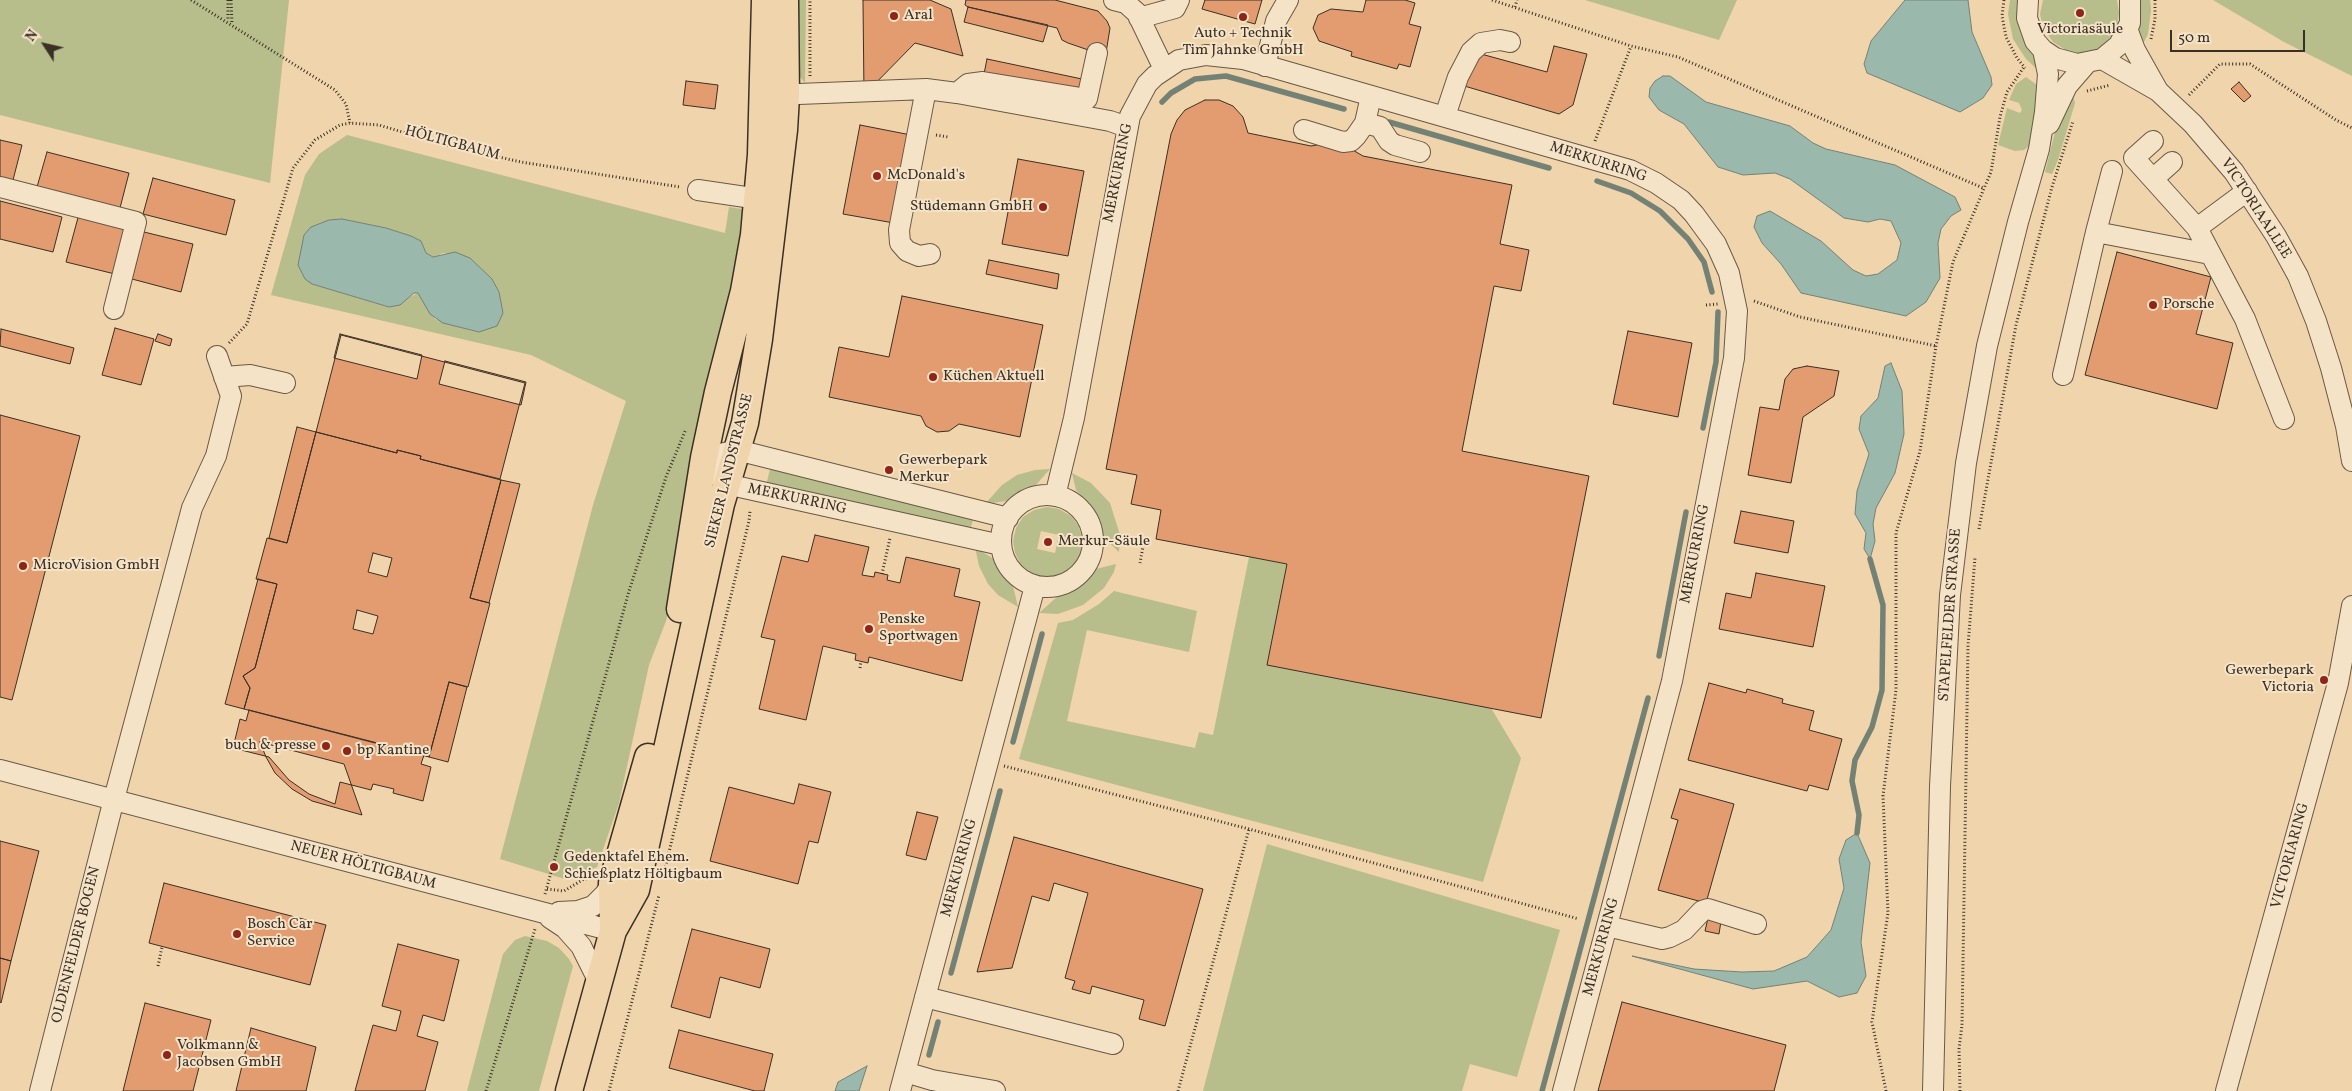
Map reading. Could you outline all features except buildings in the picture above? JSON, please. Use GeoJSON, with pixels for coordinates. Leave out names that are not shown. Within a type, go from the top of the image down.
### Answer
{"type":"FeatureCollection","features":[{"type":"Feature","properties":{"kind":"main road","name":"SIEKER LANDSTRASSE"},"geometry":{"type":"LineString","coordinates":[[570,1091],[614,931],[636,890],[726,484],[745,423],[759,339],[778,188],[774,95],[765,0]]}},
{"type":"Feature","properties":{"kind":"main road","name":"SIEKER LANDSTRASSE"},"geometry":{"type":"LineString","coordinates":[[614,931],[602,881],[641,787],[684,589],[704,458],[746,282],[774,95],[785,0]]}},
{"type":"Feature","properties":{"kind":"street"},"geometry":{"type":"LineString","coordinates":[[1114,0],[1126,4],[1137,13],[1164,69]]}},
{"type":"Feature","properties":{"kind":"street"},"geometry":{"type":"LineString","coordinates":[[1139,18],[1175,8],[1179,0]]}},
{"type":"Feature","properties":{"kind":"street"},"geometry":{"type":"LineString","coordinates":[[1265,66],[1276,21],[1288,0]]}},
{"type":"Feature","properties":{"kind":"street"},"geometry":{"type":"LineString","coordinates":[[2028,0],[2026,14],[2028,26],[2035,41],[2043,50],[2063,62],[2094,61]]}},
{"type":"Feature","properties":{"kind":"street"},"geometry":{"type":"LineString","coordinates":[[2128,31],[2131,15],[2130,0]]}},
{"type":"Feature","properties":{"kind":"street","name":"STAPELFELDER STRASSE"},"geometry":{"type":"LineString","coordinates":[[1933,1091],[1943,712],[1950,595],[1966,463],[1987,346],[2016,230],[2039,149],[2062,95],[2074,75],[2119,45],[2128,31]]}},
{"type":"Feature","properties":{"kind":"street","name":"VICTORIAALLEE"},"geometry":{"type":"LineString","coordinates":[[2128,31],[2135,50],[2158,91],[2214,148],[2247,191],[2276,236],[2298,276],[2316,321],[2334,376],[2352,461]]}},
{"type":"Feature","properties":{"kind":"street"},"geometry":{"type":"LineString","coordinates":[[1445,116],[1458,77],[1471,52],[1481,43],[1500,40],[1510,42]]}},
{"type":"Feature","properties":{"kind":"street","name":"STAPELFELDER STRASSE"},"geometry":{"type":"LineString","coordinates":[[2039,149],[2047,87],[2047,64],[2043,50]]}},
{"type":"Feature","properties":{"kind":"street"},"geometry":{"type":"LineString","coordinates":[[957,93],[968,84],[983,82],[1087,99],[1097,53]]}},
{"type":"Feature","properties":{"kind":"street","name":"MERKURRING"},"geometry":{"type":"LineString","coordinates":[[1055,496],[1074,418],[1127,127],[1140,94],[1154,76],[1179,60],[1206,54],[1228,56],[1445,116],[1643,176],[1668,190],[1688,207],[1705,227],[1723,259],[1737,311],[1736,340],[1729,386],[1672,681],[1563,1091]]}},
{"type":"Feature","properties":{"kind":"street","name":"VICTORIAALLEE"},"geometry":{"type":"LineString","coordinates":[[2094,61],[2158,91]]}},
{"type":"Feature","properties":{"kind":"street"},"geometry":{"type":"LineString","coordinates":[[926,89],[899,230],[900,244],[907,251],[919,256],[930,254]]}},
{"type":"Feature","properties":{"kind":"street"},"geometry":{"type":"LineString","coordinates":[[774,95],[854,90],[926,89],[1110,121],[1127,127]]}},
{"type":"Feature","properties":{"kind":"street"},"geometry":{"type":"LineString","coordinates":[[1304,130],[1343,142],[1351,141],[1365,123],[1371,96]]}},
{"type":"Feature","properties":{"kind":"street"},"geometry":{"type":"LineString","coordinates":[[1365,123],[1380,128],[1389,141],[1395,145],[1420,152]]}},
{"type":"Feature","properties":{"kind":"street"},"geometry":{"type":"LineString","coordinates":[[2148,174],[2162,151],[2134,158],[2148,174],[2196,228],[2245,319],[2284,419]]}},
{"type":"Feature","properties":{"kind":"street"},"geometry":{"type":"LineString","coordinates":[[2063,375],[2112,171]]}},
{"type":"Feature","properties":{"kind":"street"},"geometry":{"type":"LineString","coordinates":[[0,188],[136,222],[114,309]]}},
{"type":"Feature","properties":{"kind":"street"},"geometry":{"type":"LineString","coordinates":[[698,190],[759,199]]}},
{"type":"Feature","properties":{"kind":"street"},"geometry":{"type":"LineString","coordinates":[[2196,228],[2247,191]]}},
{"type":"Feature","properties":{"kind":"street"},"geometry":{"type":"LineString","coordinates":[[2096,232],[2210,254]]}},
{"type":"Feature","properties":{"kind":"street"},"geometry":{"type":"LineString","coordinates":[[114,799],[192,508],[216,456],[230,396],[217,356]]}},
{"type":"Feature","properties":{"kind":"street"},"geometry":{"type":"LineString","coordinates":[[224,377],[250,375],[285,383]]}},
{"type":"Feature","properties":{"kind":"street"},"geometry":{"type":"LineString","coordinates":[[704,458],[737,450],[1008,518]]}},
{"type":"Feature","properties":{"kind":"street","name":"MERKURRING"},"geometry":{"type":"LineString","coordinates":[[704,458],[726,484],[1001,545]]}},
{"type":"Feature","properties":{"kind":"street"},"geometry":{"type":"LineString","coordinates":[[1040,496],[1055,496],[1071,501],[1086,516],[1093,531],[1092,552],[1085,568],[1073,580],[1053,587],[1035,586],[1022,580],[1010,570],[1001,545],[1003,529],[1017,506],[1026,500],[1040,496]]}},
{"type":"Feature","properties":{"kind":"street","name":"MERKURRING"},"geometry":{"type":"LineString","coordinates":[[902,1082],[1035,586]]}},
{"type":"Feature","properties":{"kind":"street","name":"VICTORIARING"},"geometry":{"type":"LineString","coordinates":[[2226,1091],[2338,683],[2351,617]]}},
{"type":"Feature","properties":{"kind":"street","name":"NEUER HÖLTIGBAUM"},"geometry":{"type":"LineString","coordinates":[[0,770],[614,931]]}},
{"type":"Feature","properties":{"kind":"street","name":"OLDENFELDER BOGEN"},"geometry":{"type":"LineString","coordinates":[[40,1091],[114,799]]}},
{"type":"Feature","properties":{"kind":"street"},"geometry":{"type":"LineString","coordinates":[[540,912],[578,911],[593,906],[606,894],[602,881]]}},
{"type":"Feature","properties":{"kind":"street"},"geometry":{"type":"LineString","coordinates":[[1608,926],[1662,938],[1670,937],[1684,930],[1702,911],[1708,909],[1756,924]]}},
{"type":"Feature","properties":{"kind":"street"},"geometry":{"type":"LineString","coordinates":[[540,912],[573,936],[600,982]]}},
{"type":"Feature","properties":{"kind":"street"},"geometry":{"type":"LineString","coordinates":[[925,997],[1113,1044]]}},
{"type":"Feature","properties":{"kind":"street"},"geometry":{"type":"LineString","coordinates":[[902,1082],[932,1080],[994,1091]]}},
{"type":"Feature","properties":{"kind":"path"},"geometry":{"type":"LineString","coordinates":[[191,0],[335,90],[346,104],[350,123],[340,124],[321,134],[307,147],[293,168],[246,324],[217,356]]}},
{"type":"Feature","properties":{"kind":"path"},"geometry":{"type":"LineString","coordinates":[[228,22],[229,0]]}},
{"type":"Feature","properties":{"kind":"path"},"geometry":{"type":"LineString","coordinates":[[229,0],[232,24]]}},
{"type":"Feature","properties":{"kind":"path"},"geometry":{"type":"LineString","coordinates":[[1492,0],[1631,46],[1678,57],[1983,188]]}},
{"type":"Feature","properties":{"kind":"path"},"geometry":{"type":"LineString","coordinates":[[1515,7],[1517,0]]}},
{"type":"Feature","properties":{"kind":"path"},"geometry":{"type":"LineString","coordinates":[[2148,47],[2154,26],[2155,0]]}},
{"type":"Feature","properties":{"kind":"path"},"geometry":{"type":"LineString","coordinates":[[1588,158],[1631,46]]}},
{"type":"Feature","properties":{"kind":"path"},"geometry":{"type":"LineString","coordinates":[[2176,108],[2220,64],[2250,64],[2336,120],[2352,128]]}},
{"type":"Feature","properties":{"kind":"path"},"geometry":{"type":"LineString","coordinates":[[1886,1091],[1872,1022],[1888,913],[1883,796],[1896,690],[1896,533],[1920,451],[1936,346],[1953,262],[1991,172],[2000,117],[2007,92],[2024,67]]}},
{"type":"Feature","properties":{"kind":"path"},"geometry":{"type":"LineString","coordinates":[[2084,91],[2112,84]]}},
{"type":"Feature","properties":{"kind":"path"},"geometry":{"type":"LineString","coordinates":[[1978,537],[2016,326],[2052,187],[2076,114]]}},
{"type":"Feature","properties":{"kind":"path","name":"HÖLTIGBAUM"},"geometry":{"type":"LineString","coordinates":[[350,123],[392,128],[446,145],[521,162],[698,190]]}},
{"type":"Feature","properties":{"kind":"path"},"geometry":{"type":"LineString","coordinates":[[1751,301],[1793,316],[1936,346]]}},
{"type":"Feature","properties":{"kind":"path"},"geometry":{"type":"LineString","coordinates":[[486,1091],[547,889],[629,591],[666,477],[686,429]]}},
{"type":"Feature","properties":{"kind":"path"},"geometry":{"type":"LineString","coordinates":[[663,878],[750,511]]}},
{"type":"Feature","properties":{"kind":"path"},"geometry":{"type":"LineString","coordinates":[[882,574],[891,536]]}},
{"type":"Feature","properties":{"kind":"path"},"geometry":{"type":"LineString","coordinates":[[1124,537],[1144,541],[1140,563]]}},
{"type":"Feature","properties":{"kind":"path"},"geometry":{"type":"LineString","coordinates":[[1960,1091],[1959,1049],[1962,1025],[1968,646],[1976,555]]}},
{"type":"Feature","properties":{"kind":"path"},"geometry":{"type":"LineString","coordinates":[[860,668],[861,661]]}},
{"type":"Feature","properties":{"kind":"path"},"geometry":{"type":"LineString","coordinates":[[989,762],[1249,829],[1579,919]]}},
{"type":"Feature","properties":{"kind":"path"},"geometry":{"type":"LineString","coordinates":[[1178,1091],[1249,829]]}},
{"type":"Feature","properties":{"kind":"path"},"geometry":{"type":"LineString","coordinates":[[547,889],[564,891],[584,879],[602,881]]}},
{"type":"Feature","properties":{"kind":"path"},"geometry":{"type":"LineString","coordinates":[[609,1091],[661,887]]}},
{"type":"Feature","properties":{"kind":"path"},"geometry":{"type":"LineString","coordinates":[[158,966],[162,947]]}},
{"type":"Feature","properties":{"kind":"green space"},"geometry":{"type":"Polygon","coordinates":[[[0,0],[289,0],[270,183],[0,115],[0,0]]]}},
{"type":"Feature","properties":{"kind":"green space"},"geometry":{"type":"Polygon","coordinates":[[[794,0],[806,0],[805,83],[797,73],[794,0]]]}},
{"type":"Feature","properties":{"kind":"green space"},"geometry":{"type":"Polygon","coordinates":[[[1585,0],[1737,0],[1719,40],[1585,0]]]}},
{"type":"Feature","properties":{"kind":"green space"},"geometry":{"type":"Polygon","coordinates":[[[2010,0],[2020,0],[2041,73],[2026,59],[2013,39],[2008,14],[2010,0]]]}},
{"type":"Feature","properties":{"kind":"green space"},"geometry":{"type":"Polygon","coordinates":[[[2043,0],[2117,0],[2119,13],[2117,27],[2107,42],[2096,50],[2082,53],[2069,52],[2053,42],[2043,27],[2040,14],[2043,0]]]}},
{"type":"Feature","properties":{"kind":"green space"},"geometry":{"type":"Polygon","coordinates":[[[2139,0],[2150,0],[2151,10],[2148,34],[2141,48],[2138,36],[2139,0]]]}},
{"type":"Feature","properties":{"kind":"green space"},"geometry":{"type":"Polygon","coordinates":[[[2213,0],[2352,0],[2352,76],[2284,42],[2213,0]]]}},
{"type":"Feature","properties":{"kind":"green space"},"geometry":{"type":"Polygon","coordinates":[[[2026,77],[2041,88],[2030,145],[2024,150],[2015,151],[1998,145],[2007,108],[2020,113],[2022,110],[2019,103],[2009,100],[2016,84],[2026,77]]]}},
{"type":"Feature","properties":{"kind":"green space"},"geometry":{"type":"Polygon","coordinates":[[[2073,95],[2075,103],[2058,160],[2052,174],[2045,172],[2057,124],[2073,95]]]}},
{"type":"Feature","properties":{"kind":"green space"},"geometry":{"type":"Polygon","coordinates":[[[347,135],[725,233],[729,207],[748,210],[677,577],[666,621],[649,665],[619,803],[597,867],[568,880],[500,859],[593,505],[626,401],[531,355],[271,295],[305,175],[319,154],[347,135]],[[342,219],[320,223],[312,284],[389,307],[418,293],[435,319],[479,332],[503,313],[499,292],[492,279],[470,258],[443,253],[434,257],[426,253],[421,241],[386,228],[342,219]]]}},
{"type":"Feature","properties":{"kind":"green space"},"geometry":{"type":"Polygon","coordinates":[[[770,469],[974,516],[970,531],[766,486],[770,469]]]}},
{"type":"Feature","properties":{"kind":"green space"},"geometry":{"type":"Polygon","coordinates":[[[1050,469],[1035,486],[1023,494],[1006,501],[985,504],[1002,485],[1017,475],[1035,470],[1050,469]]]}},
{"type":"Feature","properties":{"kind":"green space"},"geometry":{"type":"Polygon","coordinates":[[[1072,473],[1091,483],[1110,503],[1120,535],[1119,552],[1103,537],[1095,514],[1076,490],[1072,473]]]}},
{"type":"Feature","properties":{"kind":"green space"},"geometry":{"type":"Polygon","coordinates":[[[1047,507],[1059,509],[1071,516],[1079,526],[1082,539],[1081,552],[1075,563],[1065,572],[1048,577],[1032,573],[1021,565],[1015,553],[1013,541],[1016,528],[1023,517],[1034,510],[1047,507]],[[1041,531],[1037,549],[1055,553],[1059,535],[1041,531]]]}},
{"type":"Feature","properties":{"kind":"green space"},"geometry":{"type":"Polygon","coordinates":[[[975,547],[992,558],[1001,568],[1013,586],[1018,607],[998,595],[988,584],[979,566],[975,547]]]}},
{"type":"Feature","properties":{"kind":"green space"},"geometry":{"type":"Polygon","coordinates":[[[1249,557],[1287,564],[1268,665],[1491,708],[1521,758],[1483,882],[1019,759],[1058,623],[1073,620],[1099,604],[1114,591],[1197,611],[1189,652],[1087,630],[1067,721],[1195,748],[1199,732],[1213,735],[1249,557]]]}},
{"type":"Feature","properties":{"kind":"green space"},"geometry":{"type":"Polygon","coordinates":[[[1116,564],[1114,572],[1104,588],[1083,605],[1058,614],[1039,613],[1057,597],[1081,585],[1096,569],[1116,564]]]}},
{"type":"Feature","properties":{"kind":"green space"},"geometry":{"type":"Polygon","coordinates":[[[1267,844],[1560,930],[1517,1077],[1470,1064],[1462,1091],[1203,1091],[1267,844]]]}},
{"type":"Feature","properties":{"kind":"green space"},"geometry":{"type":"Polygon","coordinates":[[[525,936],[547,941],[559,948],[573,966],[539,1091],[467,1091],[503,954],[515,940],[525,936]]]}},
{"type":"Feature","properties":{"kind":"shaded area"},"geometry":{"type":"Polygon","coordinates":[[[1905,0],[1968,0],[1972,32],[1991,77],[1992,85],[1983,98],[1960,112],[1867,73],[1864,64],[1871,41],[1905,0]]]}},
{"type":"Feature","properties":{"kind":"shaded area"},"geometry":{"type":"Polygon","coordinates":[[[1663,76],[1670,76],[1706,102],[1790,126],[1813,143],[1826,149],[1895,165],[1955,197],[1961,210],[1951,216],[1941,229],[1938,243],[1940,278],[1926,302],[1906,316],[1801,293],[1781,264],[1762,243],[1754,227],[1757,216],[1770,211],[1821,241],[1853,270],[1866,276],[1878,274],[1897,260],[1901,243],[1891,221],[1880,219],[1868,222],[1844,218],[1790,179],[1775,173],[1743,175],[1718,167],[1684,124],[1659,110],[1649,97],[1650,88],[1655,81],[1663,76]]]}},
{"type":"Feature","properties":{"kind":"shaded area"},"geometry":{"type":"Polygon","coordinates":[[[342,219],[386,228],[411,236],[421,241],[426,253],[433,257],[455,252],[470,258],[492,279],[499,292],[503,313],[497,326],[479,332],[443,323],[430,314],[418,293],[414,293],[400,305],[389,307],[312,284],[305,279],[298,265],[304,235],[311,227],[329,220],[342,219]]]}},
{"type":"Feature","properties":{"kind":"shaded area"},"geometry":{"type":"Polygon","coordinates":[[[1891,363],[1902,391],[1904,434],[1895,473],[1876,508],[1873,524],[1875,541],[1870,559],[1864,549],[1866,533],[1855,514],[1857,491],[1869,454],[1859,429],[1861,416],[1878,398],[1885,366],[1891,363]]]}},
{"type":"Feature","properties":{"kind":"shaded area"},"geometry":{"type":"Polygon","coordinates":[[[1857,833],[1870,863],[1861,942],[1866,976],[1857,993],[1839,997],[1807,981],[1753,989],[1632,956],[1694,969],[1742,972],[1774,971],[1807,957],[1831,930],[1844,888],[1839,859],[1846,840],[1857,833]]]}},
{"type":"Feature","properties":{"kind":"shaded area"},"geometry":{"type":"Polygon","coordinates":[[[867,1066],[859,1091],[835,1091],[838,1082],[867,1066]]]}},
{"type":"Feature","properties":{"kind":"waterway"},"geometry":{"type":"LineString","coordinates":[[1162,102],[1171,93],[1195,79],[1226,76],[1344,109]]}},
{"type":"Feature","properties":{"kind":"waterway"},"geometry":{"type":"LineString","coordinates":[[1389,122],[1549,168]]}},
{"type":"Feature","properties":{"kind":"waterway"},"geometry":{"type":"LineString","coordinates":[[1597,181],[1631,193],[1660,211],[1688,239],[1704,262],[1712,292]]}},
{"type":"Feature","properties":{"kind":"waterway"},"geometry":{"type":"LineString","coordinates":[[1703,428],[1716,362],[1718,312]]}},
{"type":"Feature","properties":{"kind":"waterway"},"geometry":{"type":"LineString","coordinates":[[1659,656],[1686,512]]}},
{"type":"Feature","properties":{"kind":"waterway"},"geometry":{"type":"LineString","coordinates":[[1857,833],[1859,815],[1852,781],[1855,760],[1872,727],[1882,690],[1883,605],[1870,559]]}},
{"type":"Feature","properties":{"kind":"waterway"},"geometry":{"type":"LineString","coordinates":[[1013,742],[1042,634]]}},
{"type":"Feature","properties":{"kind":"waterway"},"geometry":{"type":"LineString","coordinates":[[1542,1091],[1648,698]]}},
{"type":"Feature","properties":{"kind":"waterway"},"geometry":{"type":"LineString","coordinates":[[951,973],[1000,791]]}},
{"type":"Feature","properties":{"kind":"waterway"},"geometry":{"type":"LineString","coordinates":[[929,1055],[938,1022]]}},
{"type":"Feature","properties":{"kind":"place","name":"Victoriasäule"},"geometry":{"type":"Point","coordinates":[2080,13]}},
{"type":"Feature","properties":{"kind":"place","name":"Aral"},"geometry":{"type":"Point","coordinates":[894,16]}},
{"type":"Feature","properties":{"kind":"place","name":"Auto + Technik Tim Jahnke GmbH"},"geometry":{"type":"Point","coordinates":[1243,17]}},
{"type":"Feature","properties":{"kind":"place","name":"McDonald's"},"geometry":{"type":"Point","coordinates":[877,176]}},
{"type":"Feature","properties":{"kind":"place","name":"Stüdemann GmbH"},"geometry":{"type":"Point","coordinates":[1043,207]}},
{"type":"Feature","properties":{"kind":"place","name":"Porsche"},"geometry":{"type":"Point","coordinates":[2153,305]}},
{"type":"Feature","properties":{"kind":"place","name":"Küchen Aktuell"},"geometry":{"type":"Point","coordinates":[933,377]}},
{"type":"Feature","properties":{"kind":"place","name":"Gewerbepark Merkur"},"geometry":{"type":"Point","coordinates":[889,470]}},
{"type":"Feature","properties":{"kind":"place","name":"Merkur-Säule"},"geometry":{"type":"Point","coordinates":[1048,542]}},
{"type":"Feature","properties":{"kind":"place","name":"MicroVision GmbH"},"geometry":{"type":"Point","coordinates":[23,566]}},
{"type":"Feature","properties":{"kind":"place","name":"Penske Sportwagen"},"geometry":{"type":"Point","coordinates":[869,629]}},
{"type":"Feature","properties":{"kind":"place","name":"Gewerbepark Victoria"},"geometry":{"type":"Point","coordinates":[2324,680]}},
{"type":"Feature","properties":{"kind":"place","name":"buch & presse"},"geometry":{"type":"Point","coordinates":[326,746]}},
{"type":"Feature","properties":{"kind":"place","name":"bp Kantine"},"geometry":{"type":"Point","coordinates":[347,751]}},
{"type":"Feature","properties":{"kind":"place","name":"Gedenktafel Ehem. Schießplatz Höltigbaum"},"geometry":{"type":"Point","coordinates":[554,867]}},
{"type":"Feature","properties":{"kind":"place","name":"Bosch Car Service"},"geometry":{"type":"Point","coordinates":[237,934]}},
{"type":"Feature","properties":{"kind":"place","name":"Volkmann & Jacobsen GmbH"},"geometry":{"type":"Point","coordinates":[167,1055]}}]}
